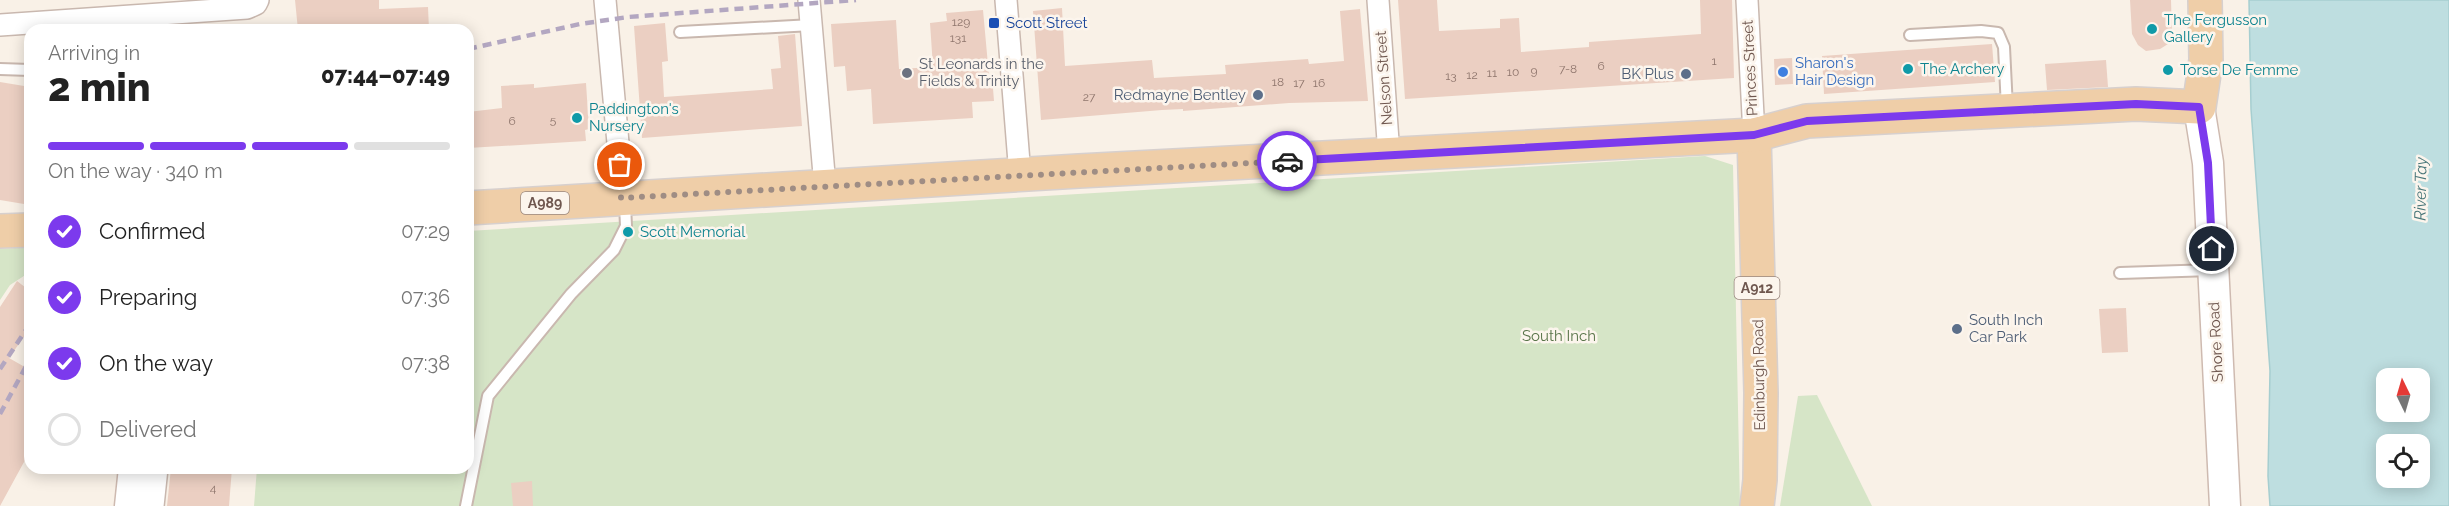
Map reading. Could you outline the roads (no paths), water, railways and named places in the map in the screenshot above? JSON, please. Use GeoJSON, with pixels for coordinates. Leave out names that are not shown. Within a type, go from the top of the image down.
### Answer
{"type":"FeatureCollection","features":[{"type":"Feature","properties":{"kind":"main road"},"geometry":{"type":"LineString","coordinates":[[2199,107],[2206,60],[2205,0]]}},
{"type":"Feature","properties":{"kind":"main road","name":"A989"},"geometry":{"type":"LineString","coordinates":[[474,208],[1754,135],[1807,121],[2136,104],[2199,107]]}},
{"type":"Feature","properties":{"kind":"main road","name":"Edinburgh Road"},"geometry":{"type":"LineString","coordinates":[[1754,135],[1761,393],[1760,480],[1757,506]]}},
{"type":"Feature","properties":{"kind":"main road"},"geometry":{"type":"LineString","coordinates":[[0,231],[24,230]]}},
{"type":"Feature","properties":{"kind":"street"},"geometry":{"type":"LineString","coordinates":[[0,25],[247,8],[256,4],[258,0]]}},
{"type":"Feature","properties":{"kind":"street"},"geometry":{"type":"LineString","coordinates":[[605,0],[622,187],[621,198]]}},
{"type":"Feature","properties":{"kind":"street"},"geometry":{"type":"LineString","coordinates":[[810,0],[825,186]]}},
{"type":"Feature","properties":{"kind":"street"},"geometry":{"type":"LineString","coordinates":[[1006,0],[1020,175]]}},
{"type":"Feature","properties":{"kind":"street","name":"Nelson Street"},"geometry":{"type":"LineString","coordinates":[[1378,0],[1389,155]]}},
{"type":"Feature","properties":{"kind":"street","name":"Princes Street"},"geometry":{"type":"LineString","coordinates":[[1746,0],[1754,135]]}},
{"type":"Feature","properties":{"kind":"street","name":"Shore Road"},"geometry":{"type":"LineString","coordinates":[[2199,107],[2208,163],[2225,506]]}},
{"type":"Feature","properties":{"kind":"street"},"geometry":{"type":"LineString","coordinates":[[130,506],[133,474]]}},
{"type":"Feature","properties":{"kind":"street"},"geometry":{"type":"LineString","coordinates":[[153,506],[156,474]]}},
{"type":"Feature","properties":{"kind":"lane"},"geometry":{"type":"LineString","coordinates":[[680,32],[812,25]]}},
{"type":"Feature","properties":{"kind":"lane"},"geometry":{"type":"LineString","coordinates":[[1910,35],[1981,31],[1998,33],[2004,47],[2007,111]]}},
{"type":"Feature","properties":{"kind":"lane"},"geometry":{"type":"LineString","coordinates":[[0,69],[24,70]]}},
{"type":"Feature","properties":{"kind":"lane"},"geometry":{"type":"LineString","coordinates":[[474,466],[488,396],[571,294],[614,250],[626,226],[625,206],[621,198]]}},
{"type":"Feature","properties":{"kind":"lane"},"geometry":{"type":"LineString","coordinates":[[2120,273],[2213,270]]}},
{"type":"Feature","properties":{"kind":"lane"},"geometry":{"type":"LineString","coordinates":[[466,506],[472,474]]}},
{"type":"Feature","properties":{"kind":"water","name":"River Tay"},"geometry":{"type":"Polygon","coordinates":[[[2249,0],[2449,0],[2449,506],[2270,506],[2268,476],[2270,371],[2251,109],[2249,0]]]}},
{"type":"Feature","properties":{"kind":"railway"},"geometry":{"type":"LineString","coordinates":[[474,48],[580,24],[628,17],[856,0]]}},
{"type":"Feature","properties":{"kind":"railway"},"geometry":{"type":"LineString","coordinates":[[0,369],[24,333]]}},
{"type":"Feature","properties":{"kind":"railway"},"geometry":{"type":"LineString","coordinates":[[0,414],[24,370]]}},
{"type":"Feature","properties":{"kind":"place","name":"Scott Street"},"geometry":{"type":"Point","coordinates":[994,23]}},
{"type":"Feature","properties":{"kind":"place","name":"The Fergusson Gallery"},"geometry":{"type":"Point","coordinates":[2152,29]}},
{"type":"Feature","properties":{"kind":"place","name":"The Archery"},"geometry":{"type":"Point","coordinates":[1908,69]}},
{"type":"Feature","properties":{"kind":"place","name":"Torse De Femme"},"geometry":{"type":"Point","coordinates":[2168,70]}},
{"type":"Feature","properties":{"kind":"place","name":"Sharon's Hair Design"},"geometry":{"type":"Point","coordinates":[1783,72]}},
{"type":"Feature","properties":{"kind":"place","name":"St Leonards in the Fields & Trinity"},"geometry":{"type":"Point","coordinates":[907,73]}},
{"type":"Feature","properties":{"kind":"place","name":"BK Plus"},"geometry":{"type":"Point","coordinates":[1686,74]}},
{"type":"Feature","properties":{"kind":"place","name":"Redmayne Bentley"},"geometry":{"type":"Point","coordinates":[1258,95]}},
{"type":"Feature","properties":{"kind":"place","name":"Paddington's Nursery"},"geometry":{"type":"Point","coordinates":[577,118]}},
{"type":"Feature","properties":{"kind":"place","name":"Scott Memorial"},"geometry":{"type":"Point","coordinates":[628,232]}},
{"type":"Feature","properties":{"kind":"place","name":"South Inch Car Park"},"geometry":{"type":"Point","coordinates":[1957,329]}},
{"type":"Feature","properties":{"kind":"park label","name":"South Inch"},"geometry":{"type":"Point","coordinates":[1559,336]}}]}
